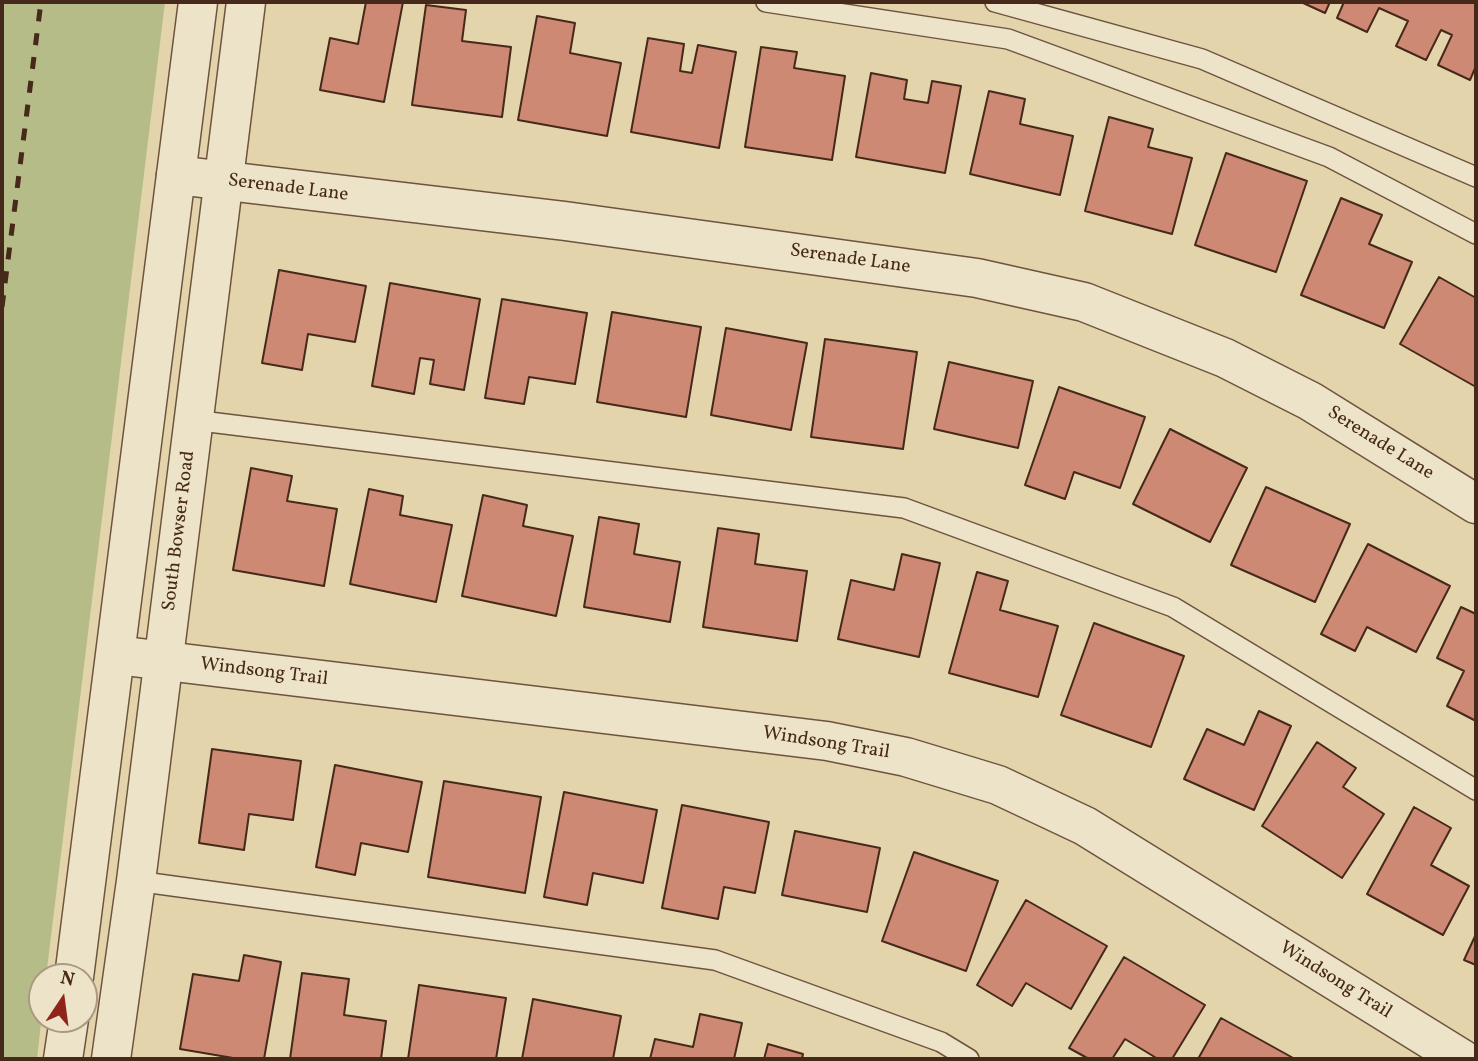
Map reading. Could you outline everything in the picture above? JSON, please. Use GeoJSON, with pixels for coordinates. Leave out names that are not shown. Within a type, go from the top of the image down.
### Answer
{"type":"FeatureCollection","features":[{"type":"Feature","properties":{"kind":"street"},"geometry":{"type":"LineString","coordinates":[[77,963],[198,2]]}},
{"type":"Feature","properties":{"kind":"street","name":"South Bowser Road"},"geometry":{"type":"LineString","coordinates":[[111,1059],[136,881],[246,2]]}},
{"type":"Feature","properties":{"kind":"street","name":"Serenade Lane"},"geometry":{"type":"LineString","coordinates":[[176,176],[552,219],[977,278],[1084,302],[1225,358],[1298,394],[1476,503]]}},
{"type":"Feature","properties":{"kind":"street","name":"Windsong Trail"},"geometry":{"type":"LineString","coordinates":[[116,655],[827,741],[906,757],[998,785],[1085,826],[1462,1059]]}},
{"type":"Feature","properties":{"kind":"street"},"geometry":{"type":"LineString","coordinates":[[63,1059],[67,1033]]}},
{"type":"Feature","properties":{"kind":"lane"},"geometry":{"type":"LineString","coordinates":[[766,2],[1008,39],[1329,157],[1476,234]]}},
{"type":"Feature","properties":{"kind":"lane"},"geometry":{"type":"LineString","coordinates":[[995,2],[1202,59],[1476,177]]}},
{"type":"Feature","properties":{"kind":"lane"},"geometry":{"type":"LineString","coordinates":[[193,420],[904,508],[1173,607],[1476,790]]}},
{"type":"Feature","properties":{"kind":"lane"},"geometry":{"type":"LineString","coordinates":[[136,881],[715,960],[942,1042],[969,1059]]}},
{"type":"Feature","properties":{"kind":"green space"},"geometry":{"type":"Polygon","coordinates":[[[2,2],[165,2],[48,963],[28,963],[28,1033],[40,1033],[37,1059],[2,1059],[2,2]]]}},
{"type":"Feature","properties":{"kind":"building"},"geometry":{"type":"Polygon","coordinates":[[[366,2],[403,2],[384,102],[320,90],[330,38],[358,44],[366,2]]]}},
{"type":"Feature","properties":{"kind":"building"},"geometry":{"type":"Polygon","coordinates":[[[1301,2],[1330,2],[1325,13],[1301,2]]]}},
{"type":"Feature","properties":{"kind":"building"},"geometry":{"type":"Polygon","coordinates":[[[1344,2],[1476,2],[1476,66],[1470,80],[1438,65],[1452,35],[1441,30],[1426,60],[1396,46],[1408,21],[1379,8],[1367,32],[1337,18],[1344,2]]]}},
{"type":"Feature","properties":{"kind":"building"},"geometry":{"type":"Polygon","coordinates":[[[426,5],[466,10],[462,41],[511,47],[502,117],[412,105],[426,5]]]}},
{"type":"Feature","properties":{"kind":"building"},"geometry":{"type":"Polygon","coordinates":[[[537,16],[575,23],[570,53],[621,63],[607,136],[518,120],[537,16]]]}},
{"type":"Feature","properties":{"kind":"building"},"geometry":{"type":"Polygon","coordinates":[[[648,38],[684,44],[680,71],[692,73],[698,45],[736,52],[719,148],[631,132],[648,38]]]}},
{"type":"Feature","properties":{"kind":"building"},"geometry":{"type":"Polygon","coordinates":[[[761,47],[797,52],[794,68],[845,76],[832,160],[745,147],[761,47]]]}},
{"type":"Feature","properties":{"kind":"building"},"geometry":{"type":"Polygon","coordinates":[[[871,73],[907,80],[904,99],[928,103],[932,81],[961,86],[945,173],[856,157],[871,73]]]}},
{"type":"Feature","properties":{"kind":"building"},"geometry":{"type":"Polygon","coordinates":[[[989,91],[1025,99],[1020,124],[1073,136],[1060,195],[970,174],[989,91]]]}},
{"type":"Feature","properties":{"kind":"building"},"geometry":{"type":"Polygon","coordinates":[[[1109,117],[1153,129],[1148,147],[1192,158],[1172,234],[1085,211],[1109,117]]]}},
{"type":"Feature","properties":{"kind":"building"},"geometry":{"type":"Polygon","coordinates":[[[1226,153],[1307,181],[1276,272],[1195,245],[1226,153]]]}},
{"type":"Feature","properties":{"kind":"building"},"geometry":{"type":"Polygon","coordinates":[[[1341,198],[1382,215],[1369,244],[1412,262],[1384,328],[1301,295],[1341,198]]]}},
{"type":"Feature","properties":{"kind":"building"},"geometry":{"type":"Polygon","coordinates":[[[279,270],[366,286],[355,342],[308,334],[302,370],[262,363],[279,270]]]}},
{"type":"Feature","properties":{"kind":"building"},"geometry":{"type":"Polygon","coordinates":[[[1439,277],[1476,298],[1476,387],[1400,344],[1439,277]]]}},
{"type":"Feature","properties":{"kind":"building"},"geometry":{"type":"Polygon","coordinates":[[[390,283],[480,299],[464,390],[430,384],[434,360],[420,358],[414,394],[372,386],[390,283]]]}},
{"type":"Feature","properties":{"kind":"building"},"geometry":{"type":"Polygon","coordinates":[[[502,299],[587,313],[575,384],[529,377],[524,404],[485,398],[502,299]]]}},
{"type":"Feature","properties":{"kind":"building"},"geometry":{"type":"Polygon","coordinates":[[[612,312],[701,327],[686,417],[597,402],[612,312]]]}},
{"type":"Feature","properties":{"kind":"building"},"geometry":{"type":"Polygon","coordinates":[[[726,328],[807,343],[791,430],[711,415],[726,328]]]}},
{"type":"Feature","properties":{"kind":"building"},"geometry":{"type":"Polygon","coordinates":[[[825,339],[917,352],[903,449],[811,437],[825,339]]]}},
{"type":"Feature","properties":{"kind":"building"},"geometry":{"type":"Polygon","coordinates":[[[949,362],[1033,381],[1018,448],[934,429],[949,362]]]}},
{"type":"Feature","properties":{"kind":"building"},"geometry":{"type":"Polygon","coordinates":[[[1059,387],[1145,417],[1120,488],[1074,472],[1065,499],[1025,485],[1059,387]]]}},
{"type":"Feature","properties":{"kind":"building"},"geometry":{"type":"Polygon","coordinates":[[[1170,429],[1247,468],[1210,542],[1133,504],[1170,429]]]}},
{"type":"Feature","properties":{"kind":"building"},"geometry":{"type":"Polygon","coordinates":[[[251,468],[292,476],[287,501],[337,509],[324,586],[233,570],[251,468]]]}},
{"type":"Feature","properties":{"kind":"building"},"geometry":{"type":"Polygon","coordinates":[[[1266,487],[1350,524],[1315,602],[1231,565],[1266,487]]]}},
{"type":"Feature","properties":{"kind":"building"},"geometry":{"type":"Polygon","coordinates":[[[369,489],[403,496],[400,515],[452,525],[436,602],[350,584],[369,489]]]}},
{"type":"Feature","properties":{"kind":"building"},"geometry":{"type":"Polygon","coordinates":[[[483,495],[527,505],[523,526],[573,536],[556,616],[462,596],[483,495]]]}},
{"type":"Feature","properties":{"kind":"building"},"geometry":{"type":"Polygon","coordinates":[[[599,517],[639,524],[634,554],[680,562],[670,622],[584,607],[599,517]]]}},
{"type":"Feature","properties":{"kind":"building"},"geometry":{"type":"Polygon","coordinates":[[[718,528],[759,534],[755,564],[807,571],[797,641],[703,627],[718,528]]]}},
{"type":"Feature","properties":{"kind":"building"},"geometry":{"type":"Polygon","coordinates":[[[1368,544],[1450,586],[1416,652],[1367,627],[1355,651],[1321,634],[1368,544]]]}},
{"type":"Feature","properties":{"kind":"building"},"geometry":{"type":"Polygon","coordinates":[[[902,554],[940,563],[919,657],[838,639],[851,580],[894,590],[902,554]]]}},
{"type":"Feature","properties":{"kind":"building"},"geometry":{"type":"Polygon","coordinates":[[[977,572],[1008,581],[1000,610],[1058,626],[1038,697],[949,673],[977,572]]]}},
{"type":"Feature","properties":{"kind":"building"},"geometry":{"type":"Polygon","coordinates":[[[1461,607],[1476,614],[1476,721],[1447,706],[1464,671],[1437,658],[1461,607]]]}},
{"type":"Feature","properties":{"kind":"building"},"geometry":{"type":"Polygon","coordinates":[[[1094,623],[1184,656],[1151,747],[1061,715],[1094,623]]]}},
{"type":"Feature","properties":{"kind":"building"},"geometry":{"type":"Polygon","coordinates":[[[1259,711],[1291,726],[1254,810],[1184,779],[1207,729],[1244,745],[1259,711]]]}},
{"type":"Feature","properties":{"kind":"building"},"geometry":{"type":"Polygon","coordinates":[[[1317,742],[1356,768],[1343,787],[1384,814],[1342,878],[1262,826],[1317,742]]]}},
{"type":"Feature","properties":{"kind":"building"},"geometry":{"type":"Polygon","coordinates":[[[212,749],[301,761],[293,820],[249,814],[244,850],[199,843],[212,749]]]}},
{"type":"Feature","properties":{"kind":"building"},"geometry":{"type":"Polygon","coordinates":[[[335,765],[422,782],[408,852],[361,843],[355,875],[316,867],[335,765]]]}},
{"type":"Feature","properties":{"kind":"building"},"geometry":{"type":"Polygon","coordinates":[[[444,781],[541,797],[525,893],[428,877],[444,781]]]}},
{"type":"Feature","properties":{"kind":"building"},"geometry":{"type":"Polygon","coordinates":[[[564,792],[657,810],[643,883],[593,873],[587,905],[544,897],[564,792]]]}},
{"type":"Feature","properties":{"kind":"building"},"geometry":{"type":"Polygon","coordinates":[[[682,805],[769,822],[755,893],[724,887],[718,919],[662,908],[682,805]]]}},
{"type":"Feature","properties":{"kind":"building"},"geometry":{"type":"Polygon","coordinates":[[[1414,807],[1451,828],[1431,865],[1469,886],[1443,935],[1367,894],[1414,807]]]}},
{"type":"Feature","properties":{"kind":"building"},"geometry":{"type":"Polygon","coordinates":[[[795,831],[880,848],[867,912],[782,895],[795,831]]]}},
{"type":"Feature","properties":{"kind":"building"},"geometry":{"type":"Polygon","coordinates":[[[914,852],[998,881],[966,971],[882,941],[914,852]]]}},
{"type":"Feature","properties":{"kind":"building"},"geometry":{"type":"Polygon","coordinates":[[[1026,900],[1107,946],[1071,1009],[1026,983],[1012,1006],[977,985],[1026,900]]]}},
{"type":"Feature","properties":{"kind":"building"},"geometry":{"type":"Polygon","coordinates":[[[1476,934],[1476,965],[1464,960],[1476,934]]]}},
{"type":"Feature","properties":{"kind":"building"},"geometry":{"type":"Polygon","coordinates":[[[244,955],[281,962],[264,1059],[239,1059],[180,1049],[193,974],[239,981],[244,955]]]}},
{"type":"Feature","properties":{"kind":"building"},"geometry":{"type":"Polygon","coordinates":[[[1124,957],[1205,1005],[1172,1059],[1158,1059],[1125,1039],[1112,1059],[1089,1059],[1069,1048],[1124,957]]]}},
{"type":"Feature","properties":{"kind":"building"},"geometry":{"type":"Polygon","coordinates":[[[302,973],[349,979],[344,1015],[386,1021],[381,1059],[290,1059],[302,973]]]}},
{"type":"Feature","properties":{"kind":"building"},"geometry":{"type":"Polygon","coordinates":[[[419,985],[506,998],[496,1059],[408,1059],[419,985]]]}},
{"type":"Feature","properties":{"kind":"building"},"geometry":{"type":"Polygon","coordinates":[[[533,999],[621,1016],[613,1059],[522,1059],[533,999]]]}},
{"type":"Feature","properties":{"kind":"building"},"geometry":{"type":"Polygon","coordinates":[[[700,1014],[742,1023],[734,1059],[650,1059],[655,1039],[693,1047],[700,1014]]]}},
{"type":"Feature","properties":{"kind":"building"},"geometry":{"type":"Polygon","coordinates":[[[1221,1018],[1295,1059],[1198,1059],[1221,1018]]]}},
{"type":"Feature","properties":{"kind":"building"},"geometry":{"type":"Polygon","coordinates":[[[768,1044],[803,1054],[802,1059],[764,1059],[768,1044]]]}},
{"type":"Feature","properties":{"kind":"railway"},"geometry":{"type":"LineString","coordinates":[[2,307],[41,2]]}}]}
